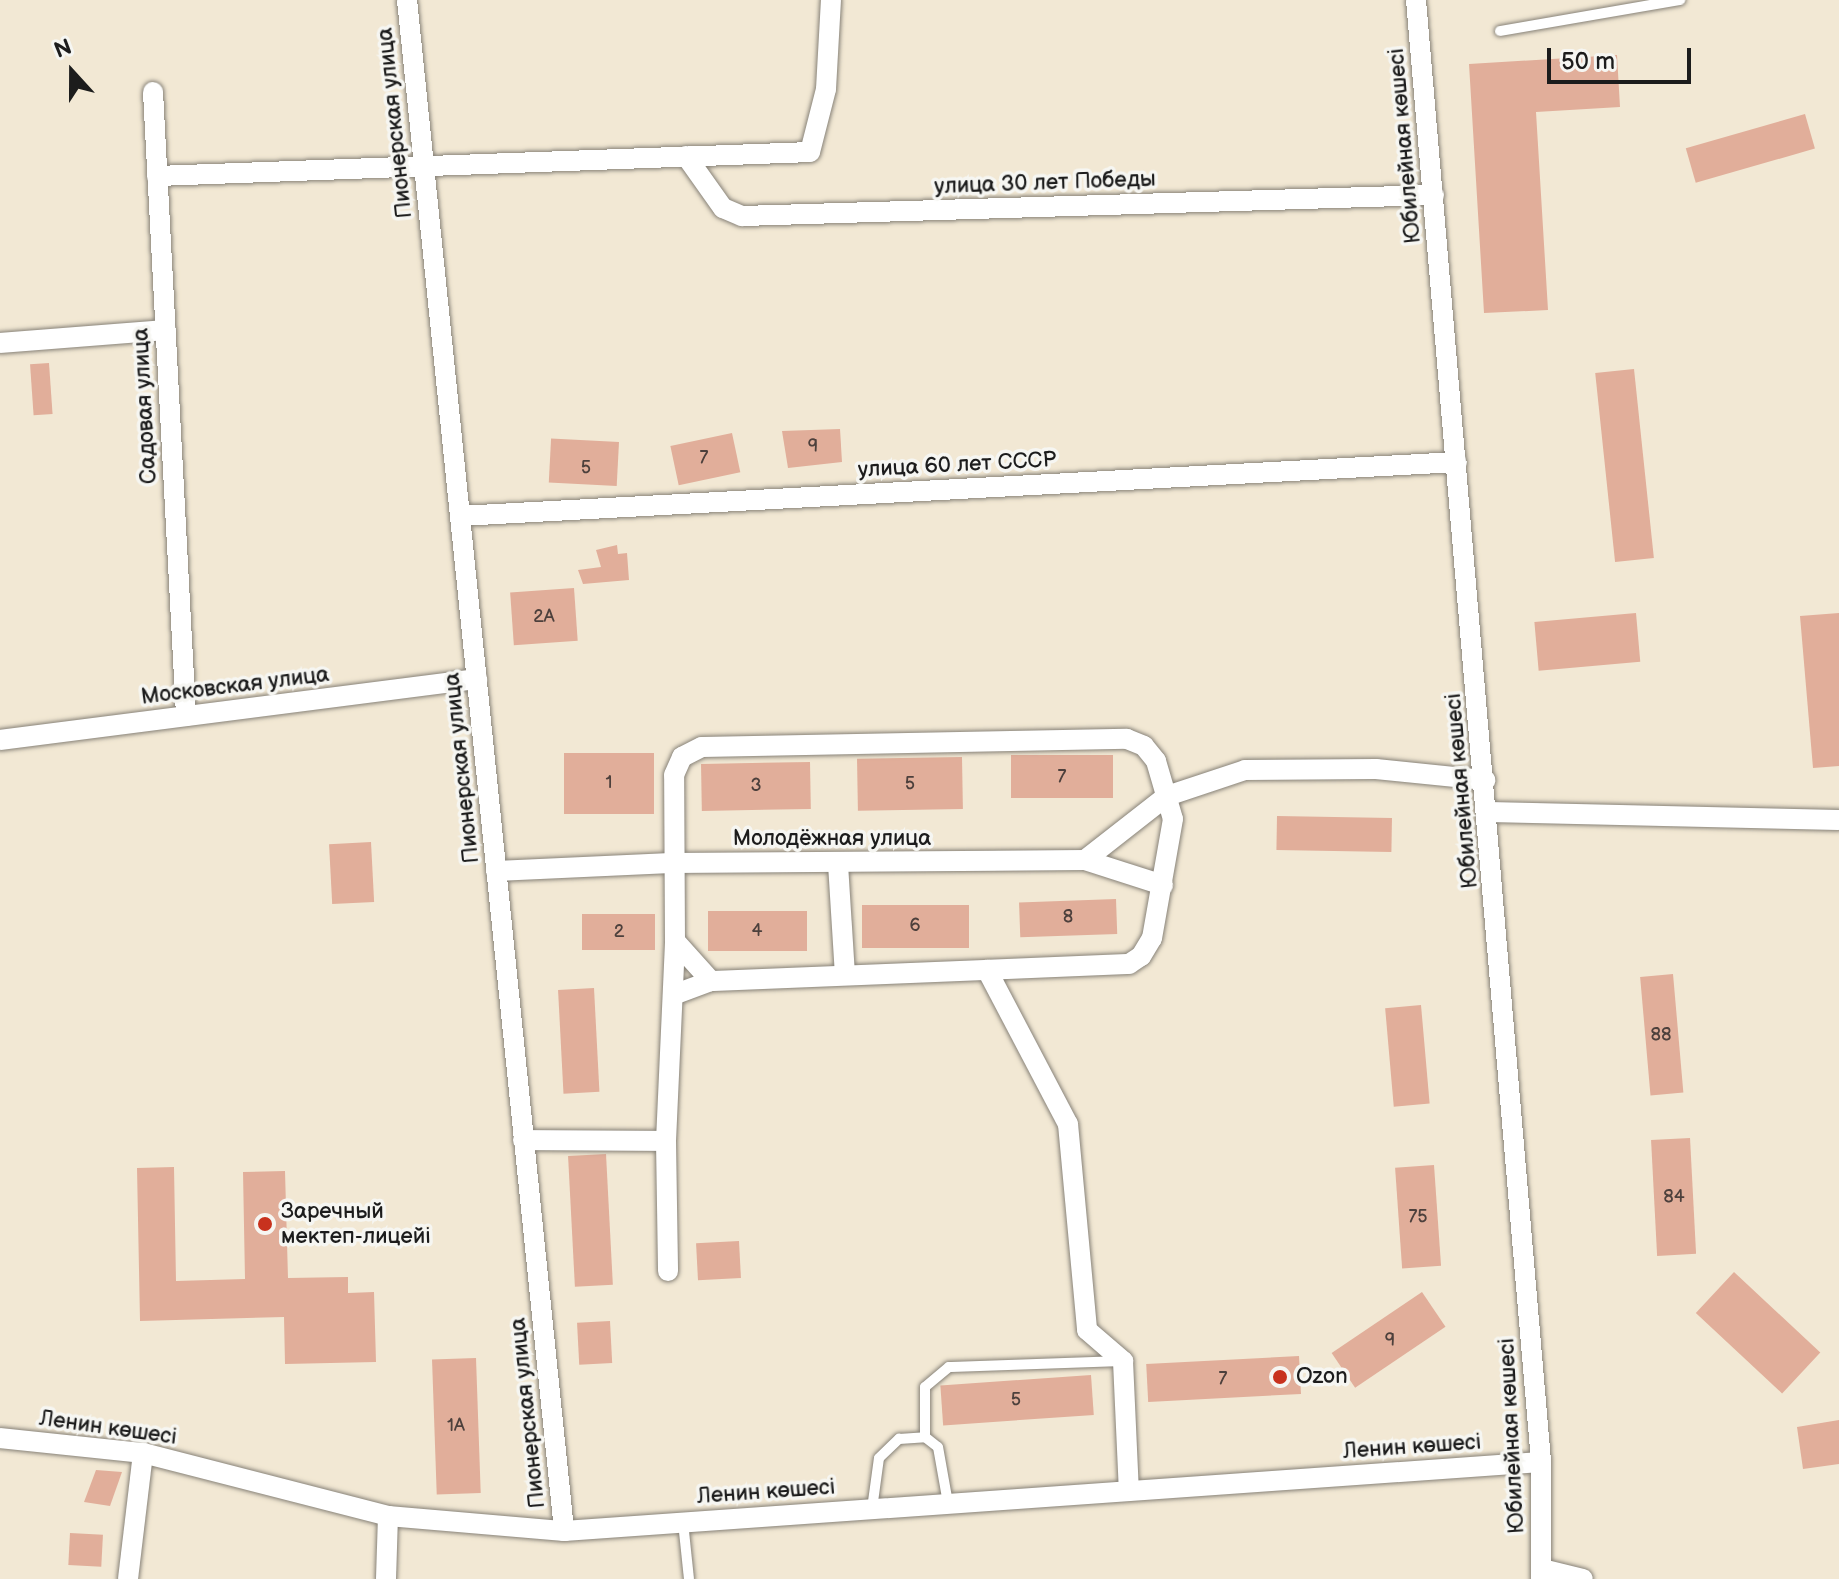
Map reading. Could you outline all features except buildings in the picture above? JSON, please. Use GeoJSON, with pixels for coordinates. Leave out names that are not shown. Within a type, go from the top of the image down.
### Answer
{"type":"FeatureCollection","features":[{"type":"Feature","properties":{"kind":"street","name":"Пионерская улица"},"geometry":{"type":"LineString","coordinates":[[407,0],[564,1531]]}},
{"type":"Feature","properties":{"kind":"street"},"geometry":{"type":"LineString","coordinates":[[157,176],[810,152],[826,89],[831,0]]}},
{"type":"Feature","properties":{"kind":"street","name":"Юбилейная көшесі"},"geometry":{"type":"LineString","coordinates":[[1416,0],[1488,812],[1541,1462],[1542,1574]]}},
{"type":"Feature","properties":{"kind":"street","name":"Садовая улица"},"geometry":{"type":"LineString","coordinates":[[153,92],[186,716]]}},
{"type":"Feature","properties":{"kind":"street","name":"улица 30 лет Победы"},"geometry":{"type":"LineString","coordinates":[[686,156],[723,208],[742,216],[1434,195]]}},
{"type":"Feature","properties":{"kind":"street"},"geometry":{"type":"LineString","coordinates":[[0,343],[165,330]]}},
{"type":"Feature","properties":{"kind":"street","name":"улица 60 лет СССР"},"geometry":{"type":"LineString","coordinates":[[460,516],[1457,462]]}},
{"type":"Feature","properties":{"kind":"street","name":"Московская улица"},"geometry":{"type":"LineString","coordinates":[[0,740],[477,679]]}},
{"type":"Feature","properties":{"kind":"street"},"geometry":{"type":"LineString","coordinates":[[668,1271],[666,1141],[675,941],[671,863],[674,775],[682,757],[702,747],[1127,739],[1144,746],[1156,761],[1173,819],[1152,938],[1129,964],[711,981],[673,995]]}},
{"type":"Feature","properties":{"kind":"street"},"geometry":{"type":"LineString","coordinates":[[1085,860],[1167,796],[1245,770],[1376,769],[1485,780]]}},
{"type":"Feature","properties":{"kind":"street"},"geometry":{"type":"LineString","coordinates":[[1488,812],[1839,820]]}},
{"type":"Feature","properties":{"kind":"street","name":"Молодёжная улица"},"geometry":{"type":"LineString","coordinates":[[496,871],[671,863],[1085,860],[1163,885]]}},
{"type":"Feature","properties":{"kind":"street"},"geometry":{"type":"LineString","coordinates":[[838,864],[845,974]]}},
{"type":"Feature","properties":{"kind":"street"},"geometry":{"type":"LineString","coordinates":[[675,941],[711,981]]}},
{"type":"Feature","properties":{"kind":"street"},"geometry":{"type":"LineString","coordinates":[[987,970],[1062,1106],[1068,1124],[1087,1330],[1123,1361],[1129,1491]]}},
{"type":"Feature","properties":{"kind":"street"},"geometry":{"type":"LineString","coordinates":[[523,1140],[666,1141]]}},
{"type":"Feature","properties":{"kind":"street","name":"Ленин көшесі"},"geometry":{"type":"LineString","coordinates":[[1,1438],[143,1453],[388,1516],[564,1531],[1541,1462]]}},
{"type":"Feature","properties":{"kind":"street"},"geometry":{"type":"LineString","coordinates":[[128,1579],[143,1453]]}},
{"type":"Feature","properties":{"kind":"street"},"geometry":{"type":"LineString","coordinates":[[386,1579],[388,1516]]}},
{"type":"Feature","properties":{"kind":"street"},"geometry":{"type":"LineString","coordinates":[[1542,1574],[1583,1579]]}},
{"type":"Feature","properties":{"kind":"lane"},"geometry":{"type":"LineString","coordinates":[[1500,31],[1680,0]]}},
{"type":"Feature","properties":{"kind":"lane"},"geometry":{"type":"LineString","coordinates":[[948,1503],[943,1454],[925,1437],[925,1387],[949,1367],[1123,1361]]}},
{"type":"Feature","properties":{"kind":"lane"},"geometry":{"type":"LineString","coordinates":[[872,1509],[883,1449],[899,1439],[925,1437]]}},
{"type":"Feature","properties":{"kind":"lane"},"geometry":{"type":"LineString","coordinates":[[683,1522],[689,1579]]}},
{"type":"Feature","properties":{"kind":"place","name":"Заречный мектеп-лицейі"},"geometry":{"type":"Point","coordinates":[265,1224]}},
{"type":"Feature","properties":{"kind":"place","name":"Ozon"},"geometry":{"type":"Point","coordinates":[1280,1377]}}]}
